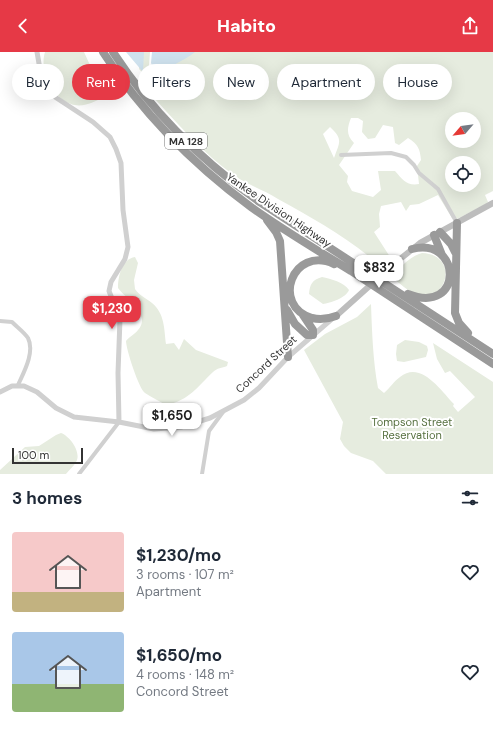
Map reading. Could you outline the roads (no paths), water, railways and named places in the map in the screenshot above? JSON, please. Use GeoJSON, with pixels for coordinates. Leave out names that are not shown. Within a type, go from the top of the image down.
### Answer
{"type":"FeatureCollection","features":[{"type":"Feature","properties":{"kind":"highway","name":"Yankee Division Highway"},"geometry":{"type":"LineString","coordinates":[[103,52],[146,111],[182,149],[224,186],[266,217],[493,364]]}},
{"type":"Feature","properties":{"kind":"highway","name":"Yankee Division Highway"},"geometry":{"type":"LineString","coordinates":[[113,52],[142,93],[163,117],[211,165],[261,203],[493,353]]}},
{"type":"Feature","properties":{"kind":"highway"},"geometry":{"type":"LineString","coordinates":[[224,186],[266,220],[278,236],[286,307],[288,357]]}},
{"type":"Feature","properties":{"kind":"highway"},"geometry":{"type":"LineString","coordinates":[[457,223],[455,305],[457,320],[467,332],[493,353]]}},
{"type":"Feature","properties":{"kind":"highway"},"geometry":{"type":"LineString","coordinates":[[437,233],[451,244],[456,257]]}},
{"type":"Feature","properties":{"kind":"highway"},"geometry":{"type":"LineString","coordinates":[[383,282],[416,298],[433,298],[443,291],[449,278],[449,268],[443,256],[437,233]]}},
{"type":"Feature","properties":{"kind":"highway"},"geometry":{"type":"LineString","coordinates":[[412,249],[425,247],[437,251],[443,256]]}},
{"type":"Feature","properties":{"kind":"highway"},"geometry":{"type":"LineString","coordinates":[[286,307],[298,327],[308,335],[314,335],[313,330],[292,300],[290,286],[295,273],[304,264],[315,260],[326,261],[365,280]]}},
{"type":"Feature","properties":{"kind":"highway"},"geometry":{"type":"LineString","coordinates":[[301,313],[318,319],[336,316]]}},
{"type":"Feature","properties":{"kind":"main road","name":"Concord Street"},"geometry":{"type":"LineString","coordinates":[[336,316],[412,249],[437,233],[493,203]]}},
{"type":"Feature","properties":{"kind":"street"},"geometry":{"type":"LineString","coordinates":[[37,52],[41,75],[54,97],[93,122],[110,137],[121,164],[123,210],[128,247],[125,259],[111,282],[109,291],[120,319],[118,368],[119,422],[79,474]]}},
{"type":"Feature","properties":{"kind":"street"},"geometry":{"type":"LineString","coordinates":[[341,155],[391,153],[406,157],[419,173],[438,189],[457,223]]}},
{"type":"Feature","properties":{"kind":"street","name":"Concord Street"},"geometry":{"type":"LineString","coordinates":[[18,385],[31,388],[56,408],[74,417],[119,422],[154,429],[170,429],[210,418],[244,400],[254,392],[288,357],[336,316]]}},
{"type":"Feature","properties":{"kind":"street"},"geometry":{"type":"LineString","coordinates":[[0,321],[12,322],[28,339],[30,349],[25,370],[18,385],[0,392]]}},
{"type":"Feature","properties":{"kind":"street"},"geometry":{"type":"LineString","coordinates":[[202,474],[209,431],[223,411]]}},
{"type":"Feature","properties":{"kind":"water"},"geometry":{"type":"Polygon","coordinates":[[[126,52],[144,52],[143,64],[138,64],[138,66],[126,52]]]}},
{"type":"Feature","properties":{"kind":"water"},"geometry":{"type":"Polygon","coordinates":[[[152,52],[195,52],[186,59],[176,64],[151,63],[152,52]]]}},
{"type":"Feature","properties":{"kind":"park label","name":"Tompson Street Reservation"},"geometry":{"type":"Point","coordinates":[412,428]}}]}
